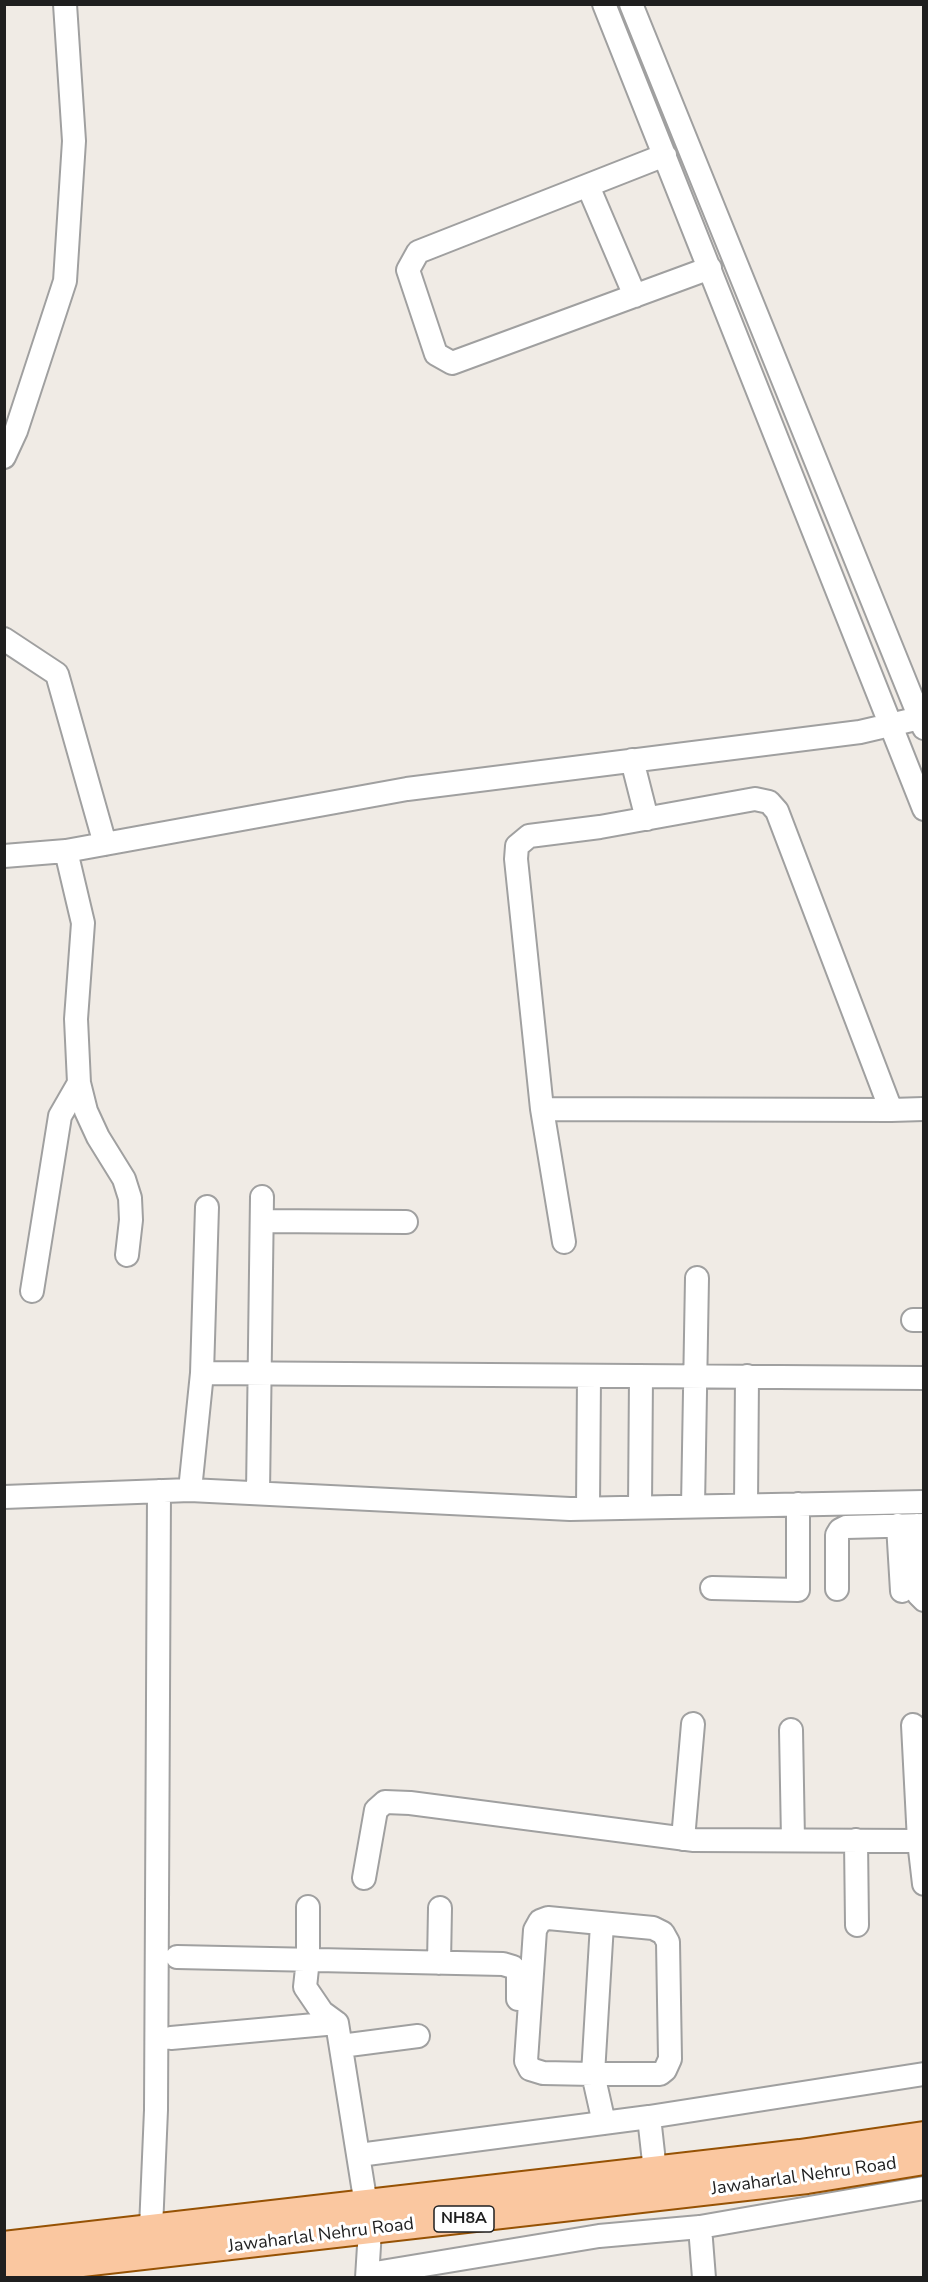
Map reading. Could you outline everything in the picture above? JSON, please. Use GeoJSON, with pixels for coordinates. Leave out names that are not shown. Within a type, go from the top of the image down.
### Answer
{"type":"FeatureCollection","features":[{"type":"Feature","properties":{"kind":"main road","name":"Jawaharlal Nehru Road"},"geometry":{"type":"LineString","coordinates":[[4,2271],[368,2217],[655,2170],[800,2154],[924,2136]]}},
{"type":"Feature","properties":{"kind":"main road","name":"Jawaharlal Nehru Road"},"geometry":{"type":"LineString","coordinates":[[4,2246],[151,2228],[368,2217],[807,2179],[924,2160]]}},
{"type":"Feature","properties":{"kind":"street"},"geometry":{"type":"LineString","coordinates":[[4,457],[16,431],[65,281],[74,141],[65,4]]}},
{"type":"Feature","properties":{"kind":"street"},"geometry":{"type":"LineString","coordinates":[[604,4],[889,727],[924,809]]}},
{"type":"Feature","properties":{"kind":"street"},"geometry":{"type":"LineString","coordinates":[[4,856],[66,851],[408,789],[922,721],[631,4]]}},
{"type":"Feature","properties":{"kind":"street"},"geometry":{"type":"LineString","coordinates":[[665,156],[418,252],[408,270],[436,354],[452,363],[710,268]]}},
{"type":"Feature","properties":{"kind":"street"},"geometry":{"type":"LineString","coordinates":[[588,186],[635,296]]}},
{"type":"Feature","properties":{"kind":"street"},"geometry":{"type":"LineString","coordinates":[[4,639],[57,674],[105,844]]}},
{"type":"Feature","properties":{"kind":"street"},"geometry":{"type":"LineString","coordinates":[[632,760],[647,819]]}},
{"type":"Feature","properties":{"kind":"street"},"geometry":{"type":"LineString","coordinates":[[564,1242],[542,1109],[516,859],[517,846],[529,836],[647,819],[755,799],[769,802],[777,812],[891,1110]]}},
{"type":"Feature","properties":{"kind":"street"},"geometry":{"type":"LineString","coordinates":[[66,851],[83,922],[76,1019],[79,1083],[86,1111],[98,1137],[124,1179],[130,1198],[131,1220],[127,1255]]}},
{"type":"Feature","properties":{"kind":"street"},"geometry":{"type":"LineString","coordinates":[[32,1291],[60,1116],[79,1083]]}},
{"type":"Feature","properties":{"kind":"street"},"geometry":{"type":"LineString","coordinates":[[542,1109],[924,1109]]}},
{"type":"Feature","properties":{"kind":"street"},"geometry":{"type":"LineString","coordinates":[[258,1493],[262,1197]]}},
{"type":"Feature","properties":{"kind":"street"},"geometry":{"type":"LineString","coordinates":[[190,1490],[202,1373],[207,1208]]}},
{"type":"Feature","properties":{"kind":"street"},"geometry":{"type":"LineString","coordinates":[[262,1221],[406,1222]]}},
{"type":"Feature","properties":{"kind":"street"},"geometry":{"type":"LineString","coordinates":[[693,1506],[697,1278]]}},
{"type":"Feature","properties":{"kind":"street"},"geometry":{"type":"LineString","coordinates":[[202,1373],[924,1378]]}},
{"type":"Feature","properties":{"kind":"street"},"geometry":{"type":"LineString","coordinates":[[588,1508],[589,1376]]}},
{"type":"Feature","properties":{"kind":"street"},"geometry":{"type":"LineString","coordinates":[[640,1507],[641,1376]]}},
{"type":"Feature","properties":{"kind":"street"},"geometry":{"type":"LineString","coordinates":[[746,1505],[747,1376]]}},
{"type":"Feature","properties":{"kind":"street"},"geometry":{"type":"LineString","coordinates":[[4,1497],[190,1490],[588,1508],[924,1502]]}},
{"type":"Feature","properties":{"kind":"street"},"geometry":{"type":"LineString","coordinates":[[151,2228],[156,2110],[159,1491]]}},
{"type":"Feature","properties":{"kind":"street"},"geometry":{"type":"LineString","coordinates":[[712,1588],[798,1590],[798,1504]]}},
{"type":"Feature","properties":{"kind":"street"},"geometry":{"type":"LineString","coordinates":[[837,1589],[837,1536],[840,1530],[846,1527],[913,1525]]}},
{"type":"Feature","properties":{"kind":"street"},"geometry":{"type":"LineString","coordinates":[[902,1591],[913,1525]]}},
{"type":"Feature","properties":{"kind":"street"},"geometry":{"type":"LineString","coordinates":[[913,1525],[918,1594],[924,1600]]}},
{"type":"Feature","properties":{"kind":"street"},"geometry":{"type":"LineString","coordinates":[[683,1839],[693,1724]]}},
{"type":"Feature","properties":{"kind":"street"},"geometry":{"type":"LineString","coordinates":[[913,1725],[924,1884]]}},
{"type":"Feature","properties":{"kind":"street"},"geometry":{"type":"LineString","coordinates":[[791,1730],[793,1840]]}},
{"type":"Feature","properties":{"kind":"street"},"geometry":{"type":"LineString","coordinates":[[364,1878],[376,1810],[385,1802],[410,1803],[683,1839],[856,1840],[920,1834]]}},
{"type":"Feature","properties":{"kind":"street"},"geometry":{"type":"LineString","coordinates":[[856,1840],[857,1925]]}},
{"type":"Feature","properties":{"kind":"street"},"geometry":{"type":"LineString","coordinates":[[308,1907],[308,1959],[305,1987],[322,2012],[337,2023],[368,2217],[369,2276],[599,2236],[700,2227],[924,2188]]}},
{"type":"Feature","properties":{"kind":"street"},"geometry":{"type":"LineString","coordinates":[[439,1962],[440,1908]]}},
{"type":"Feature","properties":{"kind":"street"},"geometry":{"type":"LineString","coordinates":[[548,1918],[653,1928],[663,1933],[668,1942],[670,2059],[665,2070],[660,2074],[593,2074],[536,2072],[530,2069],[526,2061],[537,1925],[548,1918]]}},
{"type":"Feature","properties":{"kind":"street"},"geometry":{"type":"LineString","coordinates":[[602,1923],[593,2074],[604,2123]]}},
{"type":"Feature","properties":{"kind":"street"},"geometry":{"type":"LineString","coordinates":[[177,1957],[439,1962],[513,1967],[519,1972],[517,2028]]}},
{"type":"Feature","properties":{"kind":"street"},"geometry":{"type":"LineString","coordinates":[[171,2038],[337,2023]]}},
{"type":"Feature","properties":{"kind":"street"},"geometry":{"type":"LineString","coordinates":[[341,2046],[418,2036]]}},
{"type":"Feature","properties":{"kind":"street"},"geometry":{"type":"LineString","coordinates":[[359,2156],[649,2117],[924,2074]]}},
{"type":"Feature","properties":{"kind":"street"},"geometry":{"type":"LineString","coordinates":[[649,2117],[655,2170]]}},
{"type":"Feature","properties":{"kind":"street"},"geometry":{"type":"LineString","coordinates":[[700,2227],[704,2277]]}}]}
